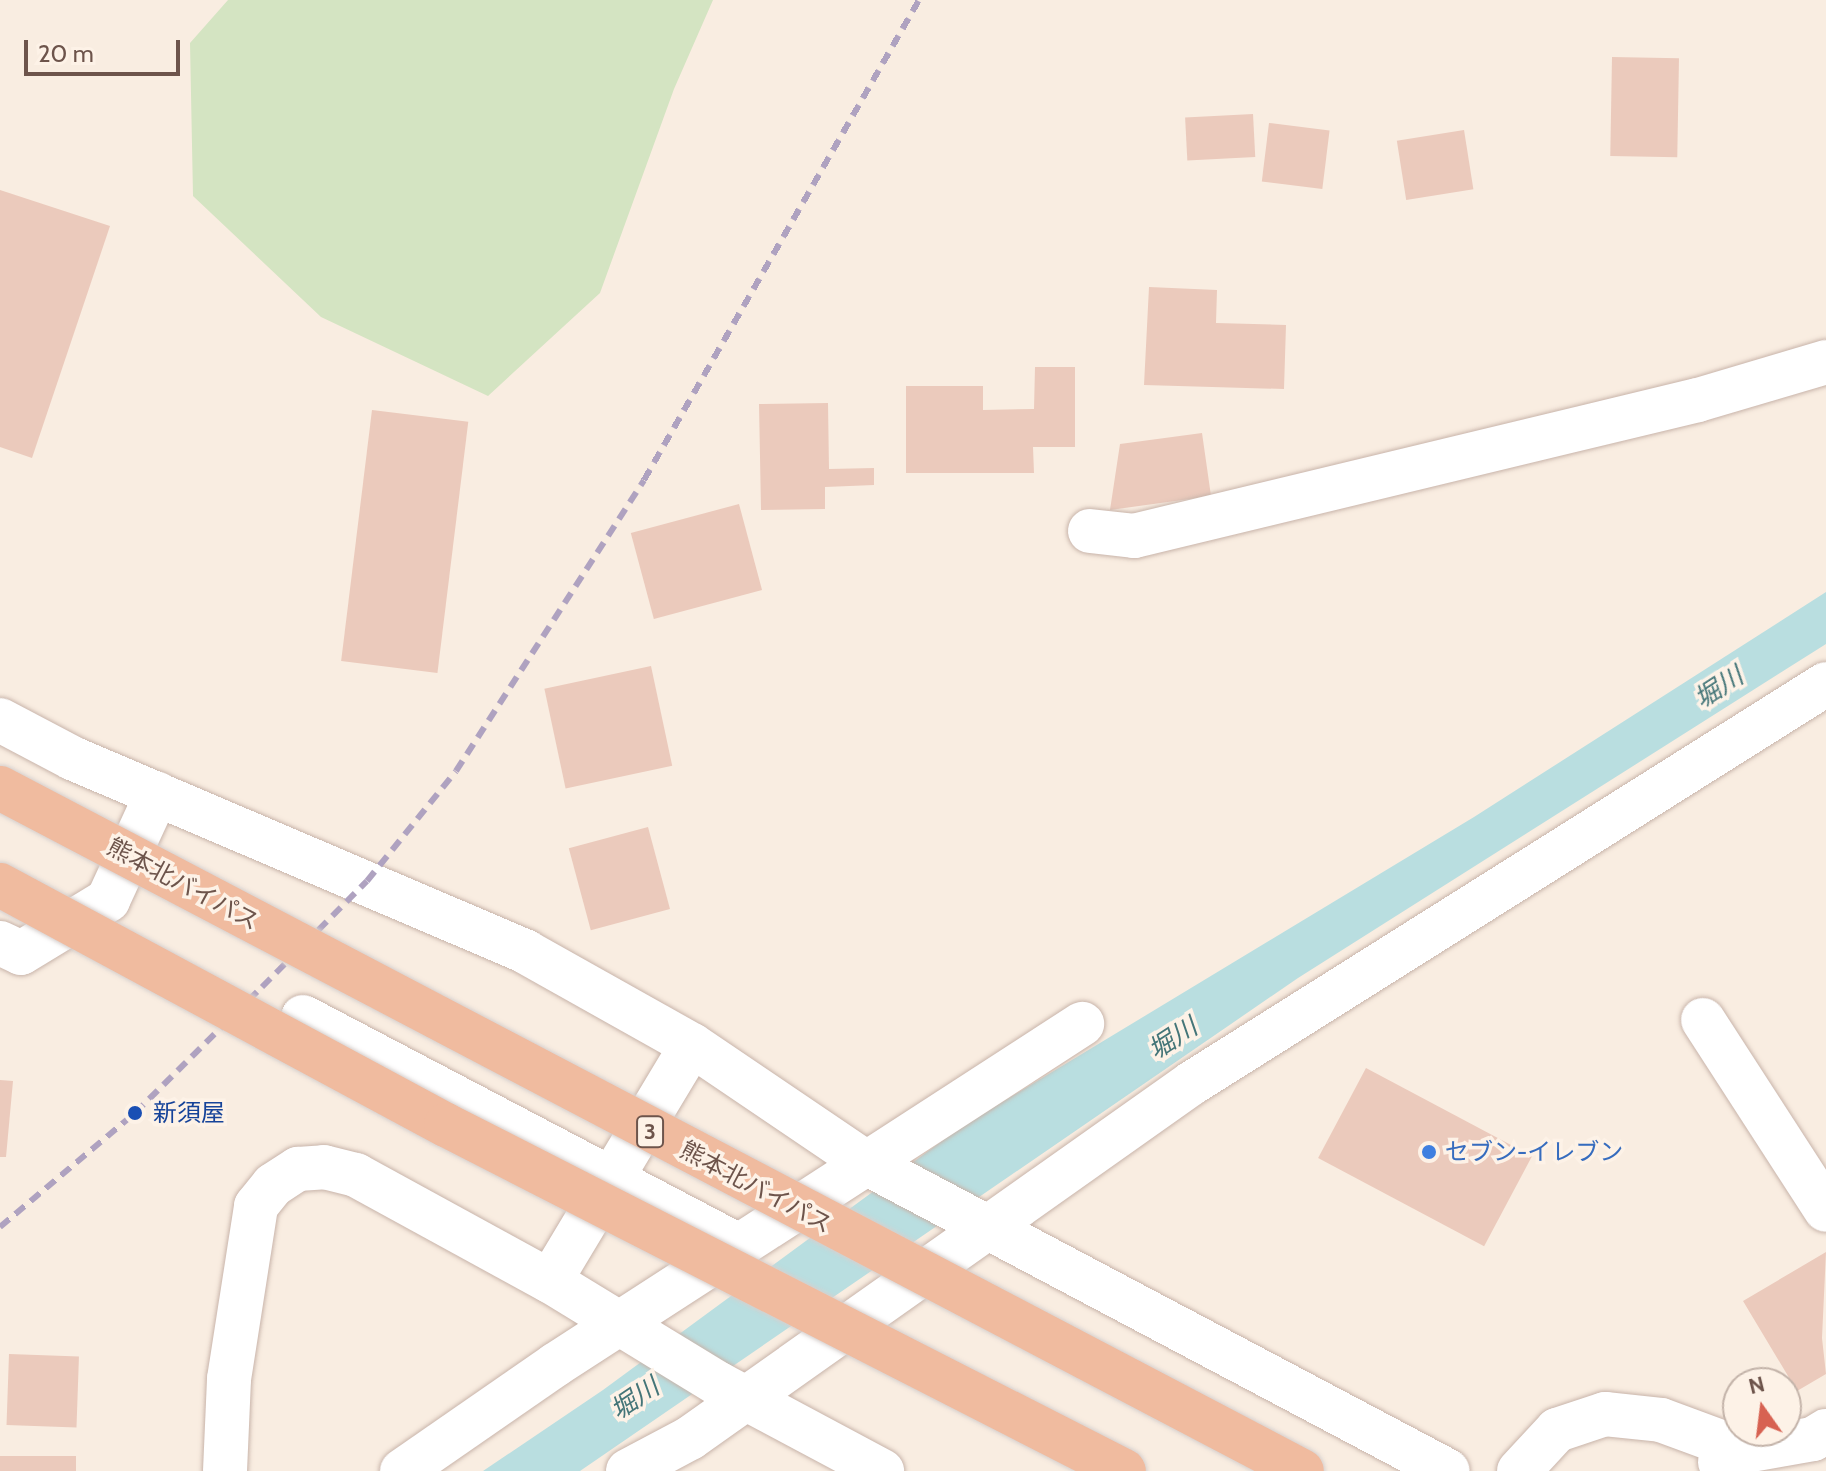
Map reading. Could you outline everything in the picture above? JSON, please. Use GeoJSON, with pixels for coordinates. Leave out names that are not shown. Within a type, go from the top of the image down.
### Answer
{"type":"FeatureCollection","features":[{"type":"Feature","properties":{"kind":"highway","name":"熊本北バイパス"},"geometry":{"type":"LineString","coordinates":[[0,788],[1302,1471]]}},
{"type":"Feature","properties":{"kind":"highway"},"geometry":{"type":"LineString","coordinates":[[0,885],[446,1125],[1124,1471]]}},
{"type":"Feature","properties":{"kind":"street"},"geometry":{"type":"LineString","coordinates":[[1090,531],[1134,536],[1698,400],[1826,362]]}},
{"type":"Feature","properties":{"kind":"street"},"geometry":{"type":"LineString","coordinates":[[628,1471],[690,1438],[732,1392],[1192,1083],[1826,684]]}},
{"type":"Feature","properties":{"kind":"street"},"geometry":{"type":"LineString","coordinates":[[0,720],[72,758],[526,952],[692,1045],[871,1166],[1448,1471]]}},
{"type":"Feature","properties":{"kind":"street"},"geometry":{"type":"LineString","coordinates":[[0,943],[21,953],[108,900],[157,794]]}},
{"type":"Feature","properties":{"kind":"street"},"geometry":{"type":"LineString","coordinates":[[303,1017],[737,1245]]}},
{"type":"Feature","properties":{"kind":"street"},"geometry":{"type":"LineString","coordinates":[[1703,1020],[1826,1210]]}},
{"type":"Feature","properties":{"kind":"street"},"geometry":{"type":"LineString","coordinates":[[402,1471],[624,1326],[737,1245],[871,1166],[1082,1024]]}},
{"type":"Feature","properties":{"kind":"street"},"geometry":{"type":"LineString","coordinates":[[550,1281],[692,1045]]}},
{"type":"Feature","properties":{"kind":"street"},"geometry":{"type":"LineString","coordinates":[[225,1471],[229,1379],[256,1206],[273,1185],[298,1169],[324,1167],[356,1175],[550,1281],[732,1392],[882,1471]]}},
{"type":"Feature","properties":{"kind":"street"},"geometry":{"type":"LineString","coordinates":[[1519,1471],[1557,1430],[1605,1414],[1661,1420],[1745,1451]]}},
{"type":"Feature","properties":{"kind":"street"},"geometry":{"type":"LineString","coordinates":[[1704,1471],[1745,1451],[1813,1439],[1826,1431]]}},
{"type":"Feature","properties":{"kind":"green space"},"geometry":{"type":"Polygon","coordinates":[[[228,0],[713,0],[674,89],[600,293],[488,396],[321,317],[193,196],[190,43],[228,0]]]}},
{"type":"Feature","properties":{"kind":"water","name":"堀川"},"geometry":{"type":"Polygon","coordinates":[[[1826,592],[1826,644],[1298,978],[580,1471],[483,1471],[603,1390],[961,1127],[1474,817],[1826,592]]]}},
{"type":"Feature","properties":{"kind":"building"},"geometry":{"type":"Polygon","coordinates":[[[1612,57],[1679,58],[1677,157],[1610,156],[1612,57]]]}},
{"type":"Feature","properties":{"kind":"building"},"geometry":{"type":"Polygon","coordinates":[[[1253,114],[1255,157],[1187,160],[1185,118],[1253,114]]]}},
{"type":"Feature","properties":{"kind":"building"},"geometry":{"type":"Polygon","coordinates":[[[1269,123],[1330,130],[1322,189],[1262,182],[1269,123]]]}},
{"type":"Feature","properties":{"kind":"building"},"geometry":{"type":"Polygon","coordinates":[[[1464,130],[1473,189],[1406,200],[1397,141],[1464,130]]]}},
{"type":"Feature","properties":{"kind":"building"},"geometry":{"type":"Polygon","coordinates":[[[0,190],[110,226],[32,458],[0,447],[0,190]]]}},
{"type":"Feature","properties":{"kind":"building"},"geometry":{"type":"Polygon","coordinates":[[[1149,287],[1217,290],[1216,323],[1286,325],[1284,389],[1144,385],[1149,287]]]}},
{"type":"Feature","properties":{"kind":"building"},"geometry":{"type":"Polygon","coordinates":[[[1035,367],[1075,367],[1075,447],[1033,447],[1034,473],[906,473],[906,386],[983,386],[983,410],[1034,409],[1035,367]]]}},
{"type":"Feature","properties":{"kind":"building"},"geometry":{"type":"Polygon","coordinates":[[[828,403],[829,469],[874,468],[874,485],[825,487],[825,509],[761,510],[759,404],[828,403]]]}},
{"type":"Feature","properties":{"kind":"building"},"geometry":{"type":"Polygon","coordinates":[[[372,410],[468,422],[437,673],[341,661],[372,410]]]}},
{"type":"Feature","properties":{"kind":"building"},"geometry":{"type":"Polygon","coordinates":[[[1202,433],[1211,496],[1110,510],[1120,444],[1202,433]]]}},
{"type":"Feature","properties":{"kind":"building"},"geometry":{"type":"Polygon","coordinates":[[[739,504],[762,590],[654,619],[631,533],[739,504]]]}},
{"type":"Feature","properties":{"kind":"building"},"geometry":{"type":"Polygon","coordinates":[[[651,666],[672,766],[566,788],[544,689],[651,666]]]}},
{"type":"Feature","properties":{"kind":"building"},"geometry":{"type":"Polygon","coordinates":[[[648,827],[670,909],[591,930],[569,848],[648,827]]]}},
{"type":"Feature","properties":{"kind":"building"},"geometry":{"type":"Polygon","coordinates":[[[1366,1068],[1532,1156],[1484,1246],[1318,1158],[1366,1068]]]}},
{"type":"Feature","properties":{"kind":"building"},"geometry":{"type":"Polygon","coordinates":[[[0,1080],[13,1081],[6,1157],[0,1157],[0,1080]]]}},
{"type":"Feature","properties":{"kind":"building"},"geometry":{"type":"Polygon","coordinates":[[[1826,1252],[1822,1338],[1826,1374],[1802,1388],[1802,1367],[1783,1367],[1743,1301],[1826,1252]]]}},
{"type":"Feature","properties":{"kind":"building"},"geometry":{"type":"Polygon","coordinates":[[[9,1354],[79,1356],[76,1427],[7,1425],[9,1354]]]}},
{"type":"Feature","properties":{"kind":"building"},"geometry":{"type":"Polygon","coordinates":[[[0,1456],[76,1456],[76,1471],[0,1471],[0,1456]]]}},
{"type":"Feature","properties":{"kind":"railway"},"geometry":{"type":"LineString","coordinates":[[0,1227],[135,1113],[262,987],[367,881],[456,771],[644,480],[919,0]]}},
{"type":"Feature","properties":{"kind":"place","name":"新須屋"},"geometry":{"type":"Point","coordinates":[135,1113]}},
{"type":"Feature","properties":{"kind":"place","name":"セブン-イレブン"},"geometry":{"type":"Point","coordinates":[1429,1152]}}]}
